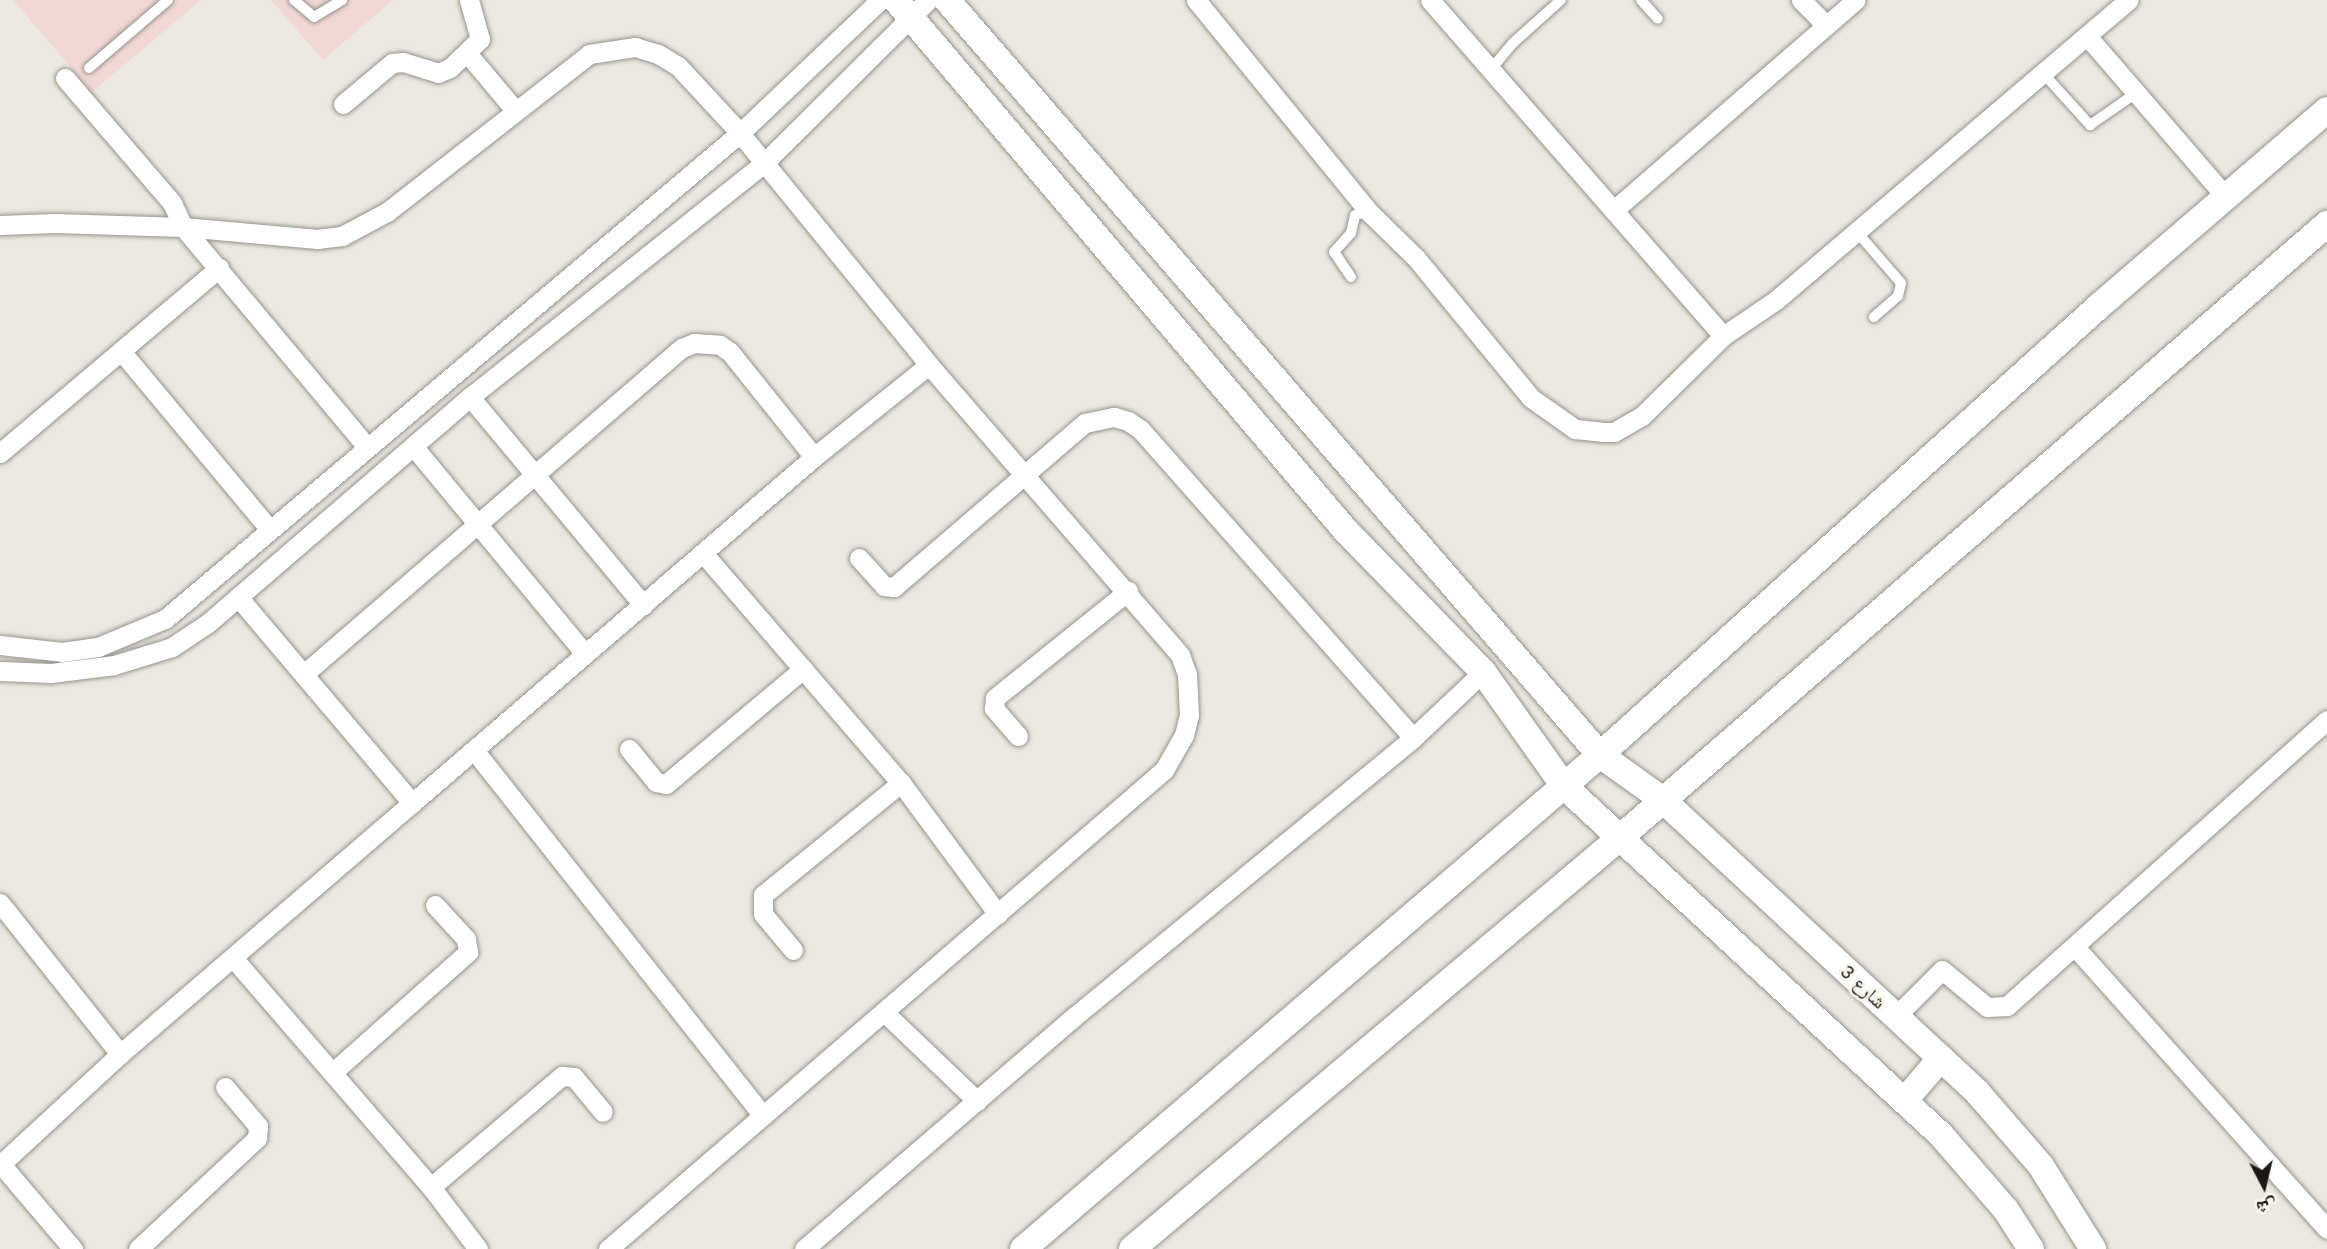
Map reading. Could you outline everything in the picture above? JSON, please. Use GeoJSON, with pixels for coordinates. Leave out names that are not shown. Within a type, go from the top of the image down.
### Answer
{"type":"FeatureCollection","features":[{"type":"Feature","properties":{"kind":"street"},"geometry":{"type":"LineString","coordinates":[[343,104],[391,63],[442,72],[467,53],[480,39],[469,0]]}},
{"type":"Feature","properties":{"kind":"street"},"geometry":{"type":"LineString","coordinates":[[0,645],[62,652],[133,636],[165,618],[740,132],[880,0]]}},
{"type":"Feature","properties":{"kind":"street"},"geometry":{"type":"LineString","coordinates":[[0,671],[51,673],[114,665],[172,647],[238,597],[470,397],[765,162],[902,9],[929,0]]}},
{"type":"Feature","properties":{"kind":"street","name":"شارع 3"},"geometry":{"type":"LineString","coordinates":[[947,0],[1600,755],[1663,800],[1941,1058],[2018,1138],[2093,1249]]}},
{"type":"Feature","properties":{"kind":"street"},"geometry":{"type":"LineString","coordinates":[[1430,0],[1492,68],[1723,337]]}},
{"type":"Feature","properties":{"kind":"street"},"geometry":{"type":"LineString","coordinates":[[1801,0],[1826,25]]}},
{"type":"Feature","properties":{"kind":"street"},"geometry":{"type":"LineString","coordinates":[[1614,210],[1856,0]]}},
{"type":"Feature","properties":{"kind":"street"},"geometry":{"type":"LineString","coordinates":[[1199,1],[1370,212],[1416,258],[1531,398],[1575,429],[1614,432],[1627,426],[1723,337],[1857,232],[1861,223],[1952,153],[2041,72],[2129,0]]}},
{"type":"Feature","properties":{"kind":"street"},"geometry":{"type":"LineString","coordinates":[[902,9],[1346,531],[1483,672],[1564,786],[1622,836],[1905,1100],[1975,1171],[2031,1249]]}},
{"type":"Feature","properties":{"kind":"street"},"geometry":{"type":"LineString","coordinates":[[2087,36],[2226,197]]}},
{"type":"Feature","properties":{"kind":"street"},"geometry":{"type":"LineString","coordinates":[[0,225],[29,222],[183,227],[317,239],[342,236],[387,212],[514,109],[589,54],[635,47],[678,66],[740,132],[929,365],[1128,591],[1180,655],[1190,695],[1184,735],[1164,770],[608,1249]]}},
{"type":"Feature","properties":{"kind":"street"},"geometry":{"type":"LineString","coordinates":[[467,53],[514,109]]}},
{"type":"Feature","properties":{"kind":"street"},"geometry":{"type":"LineString","coordinates":[[65,78],[172,203],[183,227],[367,447]]}},
{"type":"Feature","properties":{"kind":"street"},"geometry":{"type":"LineString","coordinates":[[1023,1249],[1600,755],[2327,110]]}},
{"type":"Feature","properties":{"kind":"street"},"geometry":{"type":"LineString","coordinates":[[1132,1249],[1622,836],[2327,224]]}},
{"type":"Feature","properties":{"kind":"street"},"geometry":{"type":"LineString","coordinates":[[0,453],[219,268]]}},
{"type":"Feature","properties":{"kind":"street"},"geometry":{"type":"LineString","coordinates":[[305,673],[694,343],[720,345],[730,352],[814,457]]}},
{"type":"Feature","properties":{"kind":"street"},"geometry":{"type":"LineString","coordinates":[[121,351],[271,530]]}},
{"type":"Feature","properties":{"kind":"street"},"geometry":{"type":"LineString","coordinates":[[73,1249],[0,1163],[120,1054],[234,959],[814,457],[929,365]]}},
{"type":"Feature","properties":{"kind":"street"},"geometry":{"type":"LineString","coordinates":[[470,397],[643,604]]}},
{"type":"Feature","properties":{"kind":"street"},"geometry":{"type":"LineString","coordinates":[[859,558],[884,586],[894,587],[1024,472],[1085,423],[1114,417],[1140,429],[1412,738]]}},
{"type":"Feature","properties":{"kind":"street"},"geometry":{"type":"LineString","coordinates":[[413,446],[585,654]]}},
{"type":"Feature","properties":{"kind":"street"},"geometry":{"type":"LineString","coordinates":[[703,553],[901,783],[999,914]]}},
{"type":"Feature","properties":{"kind":"street"},"geometry":{"type":"LineString","coordinates":[[1018,736],[994,708],[995,698],[1128,591]]}},
{"type":"Feature","properties":{"kind":"street"},"geometry":{"type":"LineString","coordinates":[[238,597],[305,673],[412,803]]}},
{"type":"Feature","properties":{"kind":"street"},"geometry":{"type":"LineString","coordinates":[[629,749],[656,782],[666,784],[803,668]]}},
{"type":"Feature","properties":{"kind":"street"},"geometry":{"type":"LineString","coordinates":[[804,1249],[1412,738],[1483,672]]}},
{"type":"Feature","properties":{"kind":"street"},"geometry":{"type":"LineString","coordinates":[[1895,1017],[1942,970],[1987,1007],[1997,1010],[2075,947],[2325,727]]}},
{"type":"Feature","properties":{"kind":"street"},"geometry":{"type":"LineString","coordinates":[[474,750],[763,1116]]}},
{"type":"Feature","properties":{"kind":"street"},"geometry":{"type":"LineString","coordinates":[[793,950],[763,914],[763,895],[901,783]]}},
{"type":"Feature","properties":{"kind":"street"},"geometry":{"type":"LineString","coordinates":[[0,903],[120,1054]]}},
{"type":"Feature","properties":{"kind":"street"},"geometry":{"type":"LineString","coordinates":[[332,1072],[468,952],[466,939],[435,905]]}},
{"type":"Feature","properties":{"kind":"street"},"geometry":{"type":"LineString","coordinates":[[2075,947],[2327,1229]]}},
{"type":"Feature","properties":{"kind":"street"},"geometry":{"type":"LineString","coordinates":[[234,959],[431,1186],[478,1249]]}},
{"type":"Feature","properties":{"kind":"street"},"geometry":{"type":"LineString","coordinates":[[884,1012],[977,1101]]}},
{"type":"Feature","properties":{"kind":"street"},"geometry":{"type":"LineString","coordinates":[[1905,1100],[1941,1058]]}},
{"type":"Feature","properties":{"kind":"street"},"geometry":{"type":"LineString","coordinates":[[431,1186],[562,1076],[574,1077],[603,1112]]}},
{"type":"Feature","properties":{"kind":"street"},"geometry":{"type":"LineString","coordinates":[[138,1249],[257,1138],[258,1126],[225,1087]]}},
{"type":"Feature","properties":{"kind":"lane"},"geometry":{"type":"LineString","coordinates":[[89,68],[168,0]]}},
{"type":"Feature","properties":{"kind":"lane"},"geometry":{"type":"LineString","coordinates":[[294,0],[314,17],[342,0]]}},
{"type":"Feature","properties":{"kind":"lane"},"geometry":{"type":"LineString","coordinates":[[1492,68],[1513,43],[1561,0]]}},
{"type":"Feature","properties":{"kind":"lane"},"geometry":{"type":"LineString","coordinates":[[1641,0],[1658,19]]}},
{"type":"Feature","properties":{"kind":"lane"},"geometry":{"type":"LineString","coordinates":[[2041,72],[2090,125],[2136,93]]}},
{"type":"Feature","properties":{"kind":"lane"},"geometry":{"type":"LineString","coordinates":[[1351,277],[1334,252],[1351,233],[1354,215],[1370,212]]}},
{"type":"Feature","properties":{"kind":"lane"},"geometry":{"type":"LineString","coordinates":[[1857,232],[1902,286],[1898,296],[1874,317]]}},
{"type":"Feature","properties":{"kind":"shaded area"},"geometry":{"type":"Polygon","coordinates":[[[13,0],[201,0],[92,92],[13,0]]]}},
{"type":"Feature","properties":{"kind":"shaded area"},"geometry":{"type":"Polygon","coordinates":[[[271,0],[393,0],[323,60],[271,0]]]}}]}
